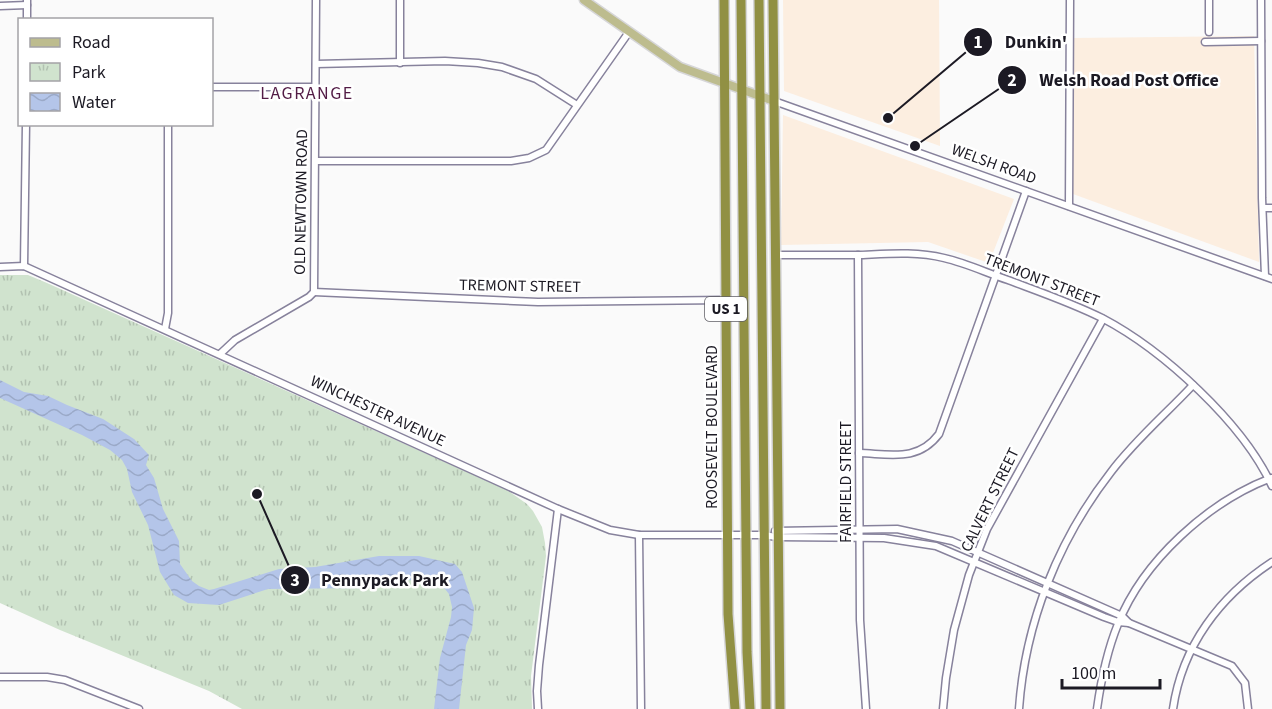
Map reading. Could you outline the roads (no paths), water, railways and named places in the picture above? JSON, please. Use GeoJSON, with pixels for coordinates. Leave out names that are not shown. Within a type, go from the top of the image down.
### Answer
{"type":"FeatureCollection","features":[{"type":"Feature","properties":{"kind":"highway","name":"ROOSEVELT BOULEVARD"},"geometry":{"type":"LineString","coordinates":[[724,0],[729,634],[735,709]]}},
{"type":"Feature","properties":{"kind":"highway","name":"ROOSEVELT BOULEVARD"},"geometry":{"type":"LineString","coordinates":[[741,0],[747,652],[750,709]]}},
{"type":"Feature","properties":{"kind":"highway","name":"US 1"},"geometry":{"type":"LineString","coordinates":[[759,0],[766,708]]}},
{"type":"Feature","properties":{"kind":"highway"},"geometry":{"type":"LineString","coordinates":[[773,0],[780,709]]}},
{"type":"Feature","properties":{"kind":"main road","name":"WELSH ROAD"},"geometry":{"type":"LineString","coordinates":[[584,0],[680,67],[774,101]]}},
{"type":"Feature","properties":{"kind":"street","name":"OLD NEWTOWN ROAD"},"geometry":{"type":"LineString","coordinates":[[220,354],[235,340],[314,292],[316,0]]}},
{"type":"Feature","properties":{"kind":"street"},"geometry":{"type":"LineString","coordinates":[[400,0],[400,63]]}},
{"type":"Feature","properties":{"kind":"street"},"geometry":{"type":"LineString","coordinates":[[1069,206],[1070,0]]}},
{"type":"Feature","properties":{"kind":"street"},"geometry":{"type":"LineString","coordinates":[[1209,0],[1209,32]]}},
{"type":"Feature","properties":{"kind":"street"},"geometry":{"type":"LineString","coordinates":[[1261,0],[1265,276]]}},
{"type":"Feature","properties":{"kind":"street"},"geometry":{"type":"LineString","coordinates":[[0,6],[27,2],[27,18]]}},
{"type":"Feature","properties":{"kind":"street"},"geometry":{"type":"LineString","coordinates":[[316,161],[511,161],[530,158],[546,150],[629,32]]}},
{"type":"Feature","properties":{"kind":"street"},"geometry":{"type":"LineString","coordinates":[[1204,42],[1261,41]]}},
{"type":"Feature","properties":{"kind":"street"},"geometry":{"type":"LineString","coordinates":[[316,64],[445,61],[478,63],[502,67],[536,79],[577,105]]}},
{"type":"Feature","properties":{"kind":"street"},"geometry":{"type":"LineString","coordinates":[[213,87],[316,87]]}},
{"type":"Feature","properties":{"kind":"street","name":"WELSH ROAD"},"geometry":{"type":"LineString","coordinates":[[774,101],[1272,279]]}},
{"type":"Feature","properties":{"kind":"street"},"geometry":{"type":"LineString","coordinates":[[24,266],[26,126]]}},
{"type":"Feature","properties":{"kind":"street"},"geometry":{"type":"LineString","coordinates":[[165,329],[168,313],[168,126]]}},
{"type":"Feature","properties":{"kind":"street"},"geometry":{"type":"LineString","coordinates":[[859,453],[909,454],[925,450],[939,434],[1026,191]]}},
{"type":"Feature","properties":{"kind":"street"},"geometry":{"type":"LineString","coordinates":[[1263,208],[1272,208]]}},
{"type":"Feature","properties":{"kind":"street","name":"TREMONT STREET"},"geometry":{"type":"LineString","coordinates":[[775,255],[896,253],[943,258],[1068,303],[1103,319],[1160,357],[1193,385],[1230,424],[1271,481]]}},
{"type":"Feature","properties":{"kind":"street","name":"FAIRFIELD STREET"},"geometry":{"type":"LineString","coordinates":[[858,255],[860,620],[866,709]]}},
{"type":"Feature","properties":{"kind":"street","name":"WINCHESTER AVENUE"},"geometry":{"type":"LineString","coordinates":[[0,267],[24,266],[558,509],[610,530],[639,535],[860,534]]}},
{"type":"Feature","properties":{"kind":"street","name":"TREMONT STREET"},"geometry":{"type":"LineString","coordinates":[[314,292],[538,302],[726,300]]}},
{"type":"Feature","properties":{"kind":"street","name":"CALVERT STREET"},"geometry":{"type":"LineString","coordinates":[[943,709],[954,630],[974,562],[994,514],[1103,319]]}},
{"type":"Feature","properties":{"kind":"street"},"geometry":{"type":"LineString","coordinates":[[1019,709],[1030,639],[1044,592],[1066,541],[1111,471],[1193,385]]}},
{"type":"Feature","properties":{"kind":"street"},"geometry":{"type":"LineString","coordinates":[[1097,709],[1104,669],[1120,619],[1151,569],[1184,533],[1224,502],[1271,481]]}},
{"type":"Feature","properties":{"kind":"street"},"geometry":{"type":"LineString","coordinates":[[538,709],[539,665],[558,509]]}},
{"type":"Feature","properties":{"kind":"street"},"geometry":{"type":"LineString","coordinates":[[860,534],[897,529],[952,541],[1048,583],[1120,619],[1228,664],[1237,671],[1245,683],[1248,709]]}},
{"type":"Feature","properties":{"kind":"street"},"geometry":{"type":"LineString","coordinates":[[860,534],[936,546],[1044,592],[1120,619]]}},
{"type":"Feature","properties":{"kind":"street"},"geometry":{"type":"LineString","coordinates":[[639,535],[641,709]]}},
{"type":"Feature","properties":{"kind":"street"},"geometry":{"type":"LineString","coordinates":[[1173,709],[1191,648],[1207,623],[1226,599],[1248,578],[1272,562]]}},
{"type":"Feature","properties":{"kind":"street"},"geometry":{"type":"LineString","coordinates":[[0,677],[47,677],[65,680],[138,709]]}},
{"type":"Feature","properties":{"kind":"water"},"geometry":{"type":"Polygon","coordinates":[[[0,380],[24,392],[48,396],[103,419],[134,439],[149,455],[146,465],[154,478],[163,509],[179,541],[180,564],[192,581],[199,586],[209,590],[279,569],[315,567],[379,556],[419,556],[455,564],[462,572],[474,608],[472,630],[466,645],[459,709],[434,709],[440,658],[452,607],[449,594],[445,589],[430,583],[409,580],[392,581],[367,588],[268,589],[219,605],[188,603],[174,595],[160,572],[148,525],[132,492],[127,469],[122,460],[110,450],[82,435],[0,398],[0,380]]]}},
{"type":"Feature","properties":{"kind":"place","name":"Dunkin'"},"geometry":{"type":"Point","coordinates":[888,118]}},
{"type":"Feature","properties":{"kind":"place","name":"Welsh Road Post Office"},"geometry":{"type":"Point","coordinates":[915,146]}},
{"type":"Feature","properties":{"kind":"place","name":"Pennypack Park"},"geometry":{"type":"Point","coordinates":[257,494]}},
{"type":"Feature","properties":{"kind":"district","name":"LAGRANGE"},"geometry":{"type":"Point","coordinates":[307,93]}}]}
